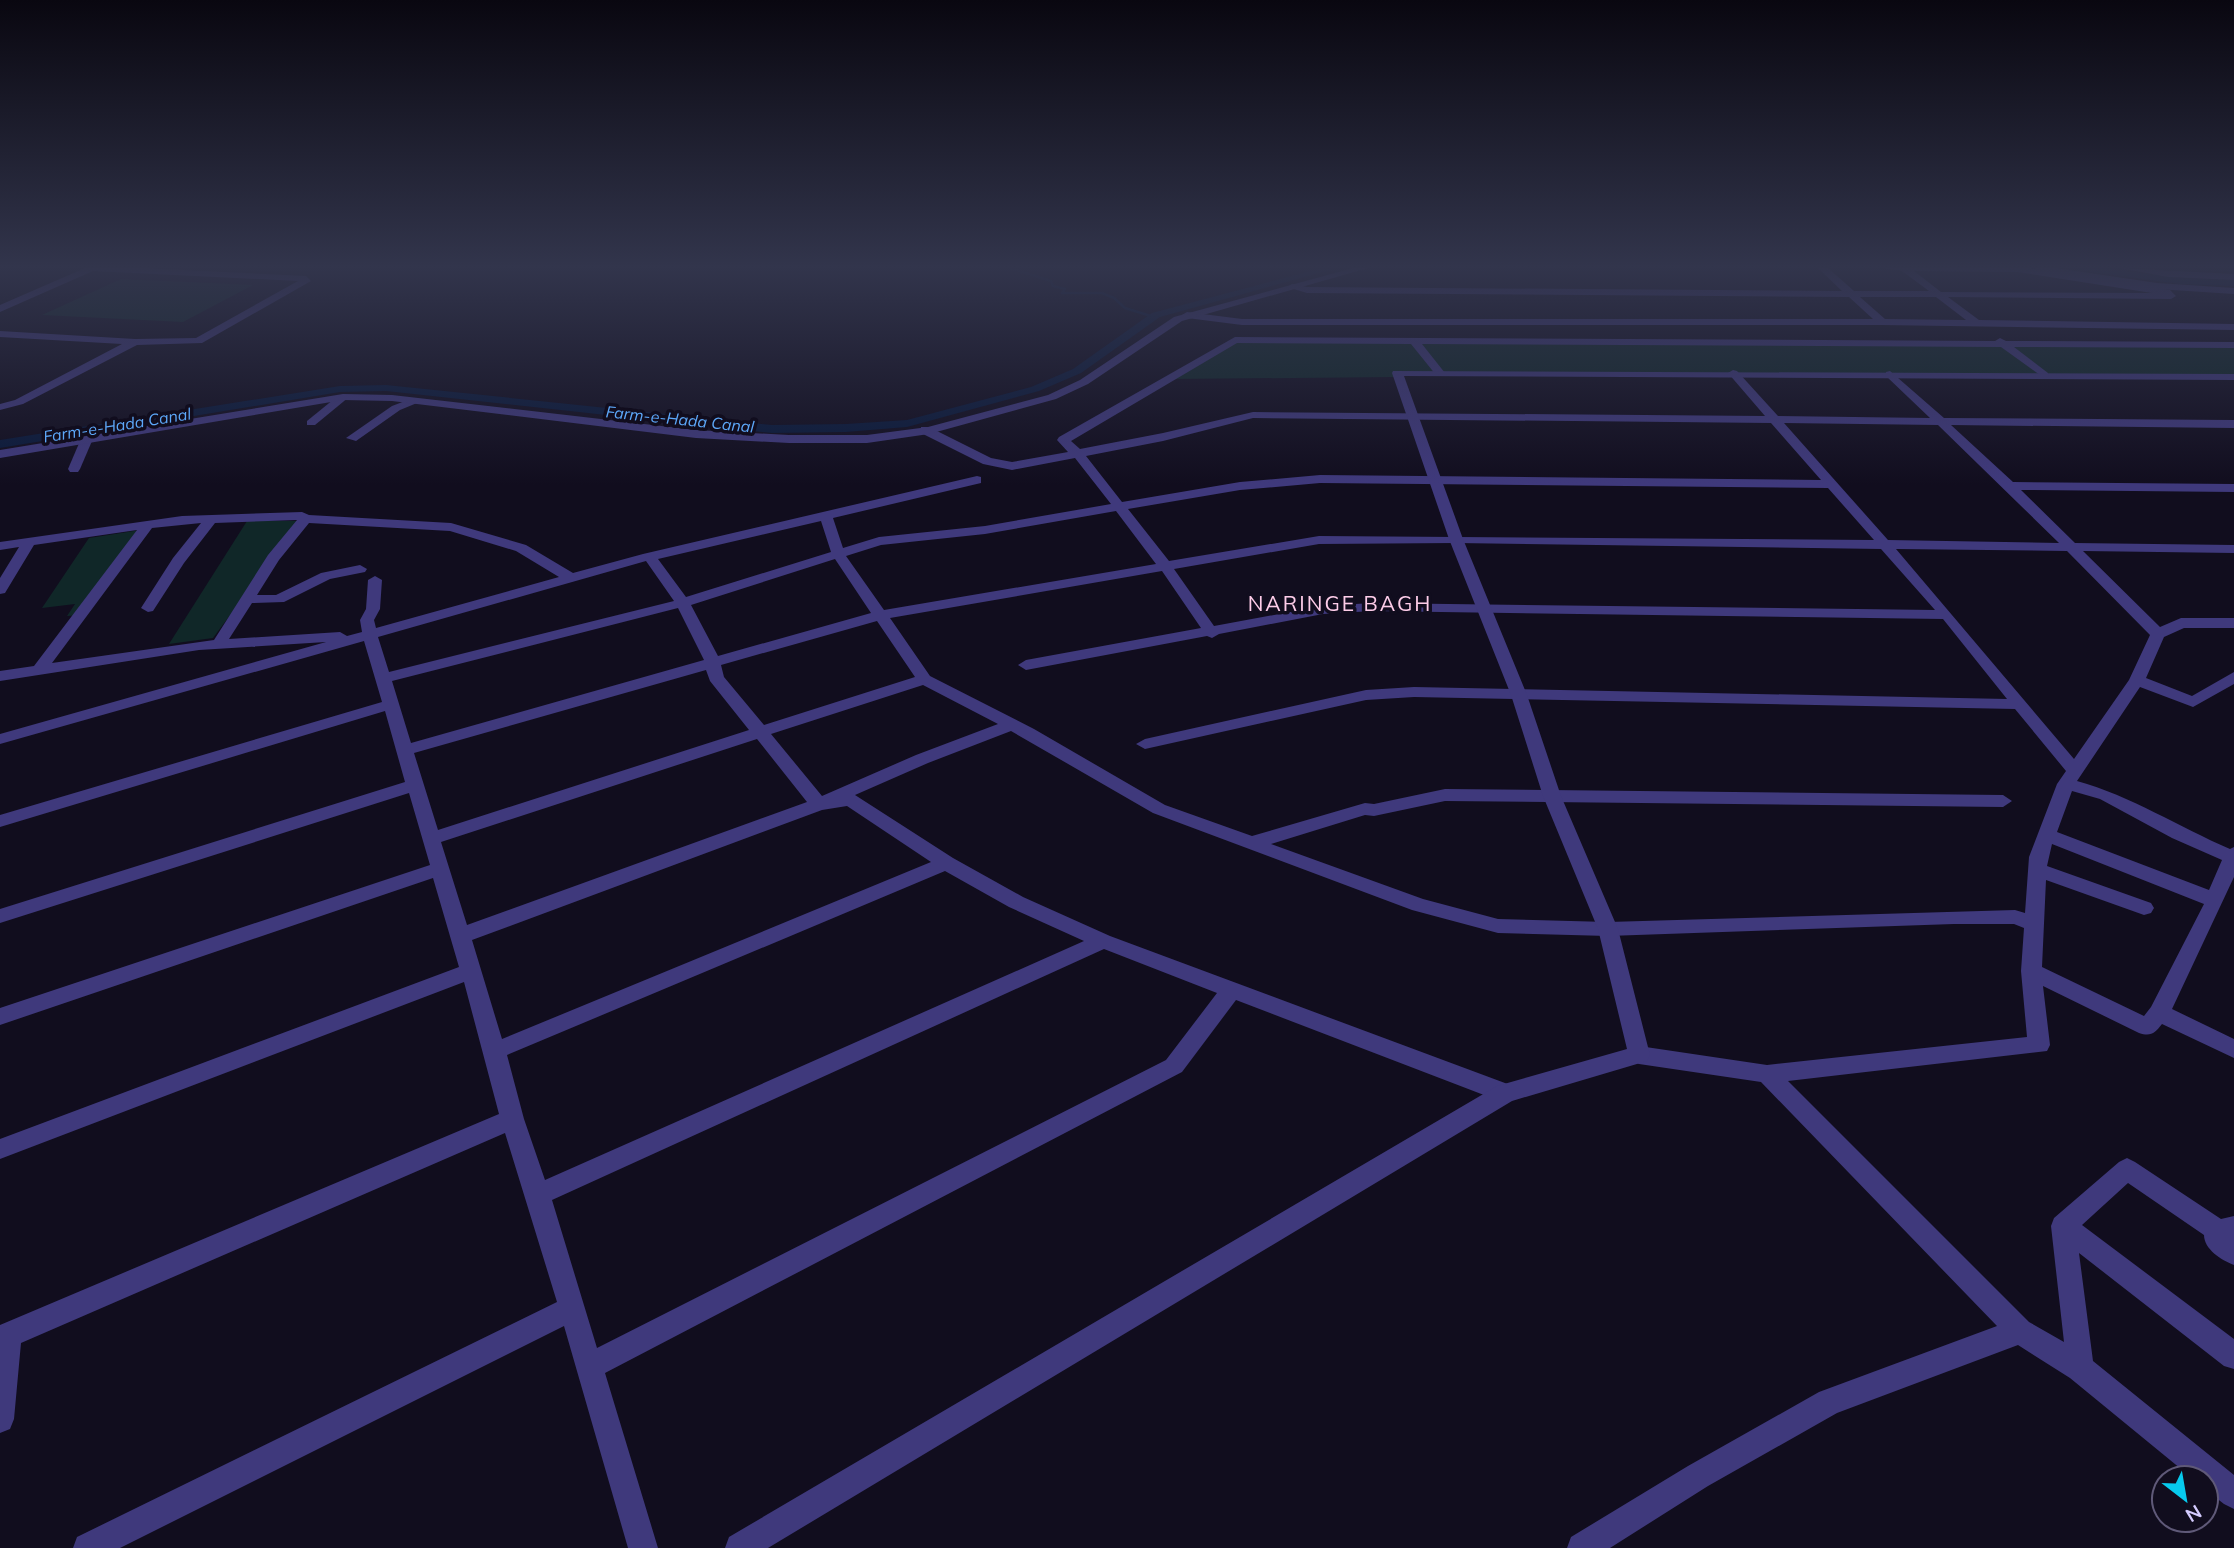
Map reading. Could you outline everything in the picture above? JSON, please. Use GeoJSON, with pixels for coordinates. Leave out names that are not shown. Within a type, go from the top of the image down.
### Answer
{"type":"FeatureCollection","features":[{"type":"Feature","properties":{"kind":"street"},"geometry":{"type":"LineString","coordinates":[[105,340],[185,344],[199,340]]}},
{"type":"Feature","properties":{"kind":"street"},"geometry":{"type":"LineString","coordinates":[[0,454],[343,397],[414,401],[696,434],[789,439],[867,439],[925,430],[1052,397],[1084,382],[1145,340]]}},
{"type":"Feature","properties":{"kind":"street"},"geometry":{"type":"LineString","coordinates":[[1212,633],[1119,506],[1078,454],[1063,440],[1235,340]]}},
{"type":"Feature","properties":{"kind":"street"},"geometry":{"type":"LineString","coordinates":[[1278,340],[2234,345]]}},
{"type":"Feature","properties":{"kind":"street"},"geometry":{"type":"LineString","coordinates":[[1414,341],[1440,373]]}},
{"type":"Feature","properties":{"kind":"street"},"geometry":{"type":"LineString","coordinates":[[0,407],[19,402],[135,342]]}},
{"type":"Feature","properties":{"kind":"street"},"geometry":{"type":"LineString","coordinates":[[2001,342],[2044,375]]}},
{"type":"Feature","properties":{"kind":"street"},"geometry":{"type":"LineString","coordinates":[[1639,1055],[1608,929],[1578,851],[1552,796],[1519,695],[1456,539],[1397,373],[2234,377]]}},
{"type":"Feature","properties":{"kind":"street"},"geometry":{"type":"LineString","coordinates":[[1732,373],[1947,615],[2020,704],[2071,778],[2179,834],[2233,855],[2159,1013],[2147,1027],[2031,971]]}},
{"type":"Feature","properties":{"kind":"street"},"geometry":{"type":"LineString","coordinates":[[1890,374],[2010,486],[2158,634]]}},
{"type":"Feature","properties":{"kind":"street"},"geometry":{"type":"LineString","coordinates":[[311,423],[343,397]]}},
{"type":"Feature","properties":{"kind":"street"},"geometry":{"type":"LineString","coordinates":[[352,438],[396,408],[414,401]]}},
{"type":"Feature","properties":{"kind":"street"},"geometry":{"type":"LineString","coordinates":[[925,430],[987,461],[1012,466],[1253,415],[1412,419],[2234,424]]}},
{"type":"Feature","properties":{"kind":"street"},"geometry":{"type":"LineString","coordinates":[[74,469],[86,441]]}},
{"type":"Feature","properties":{"kind":"street"},"geometry":{"type":"LineString","coordinates":[[383,678],[682,603],[879,541],[985,530],[1240,486],[1320,479],[1829,484]]}},
{"type":"Feature","properties":{"kind":"street"},"geometry":{"type":"LineString","coordinates":[[0,739],[650,558],[977,480]]}},
{"type":"Feature","properties":{"kind":"street"},"geometry":{"type":"LineString","coordinates":[[2010,486],[2234,488]]}},
{"type":"Feature","properties":{"kind":"street"},"geometry":{"type":"LineString","coordinates":[[0,546],[212,518],[302,516],[305,519],[451,527],[521,548],[572,579]]}},
{"type":"Feature","properties":{"kind":"street"},"geometry":{"type":"LineString","coordinates":[[826,516],[839,555],[924,678],[1159,809],[1255,842],[1419,905],[1498,926],[1608,929],[1954,917],[2015,917],[2034,924]]}},
{"type":"Feature","properties":{"kind":"street"},"geometry":{"type":"LineString","coordinates":[[148,608],[178,561],[212,518]]}},
{"type":"Feature","properties":{"kind":"street"},"geometry":{"type":"LineString","coordinates":[[219,643],[273,558],[305,519]]}},
{"type":"Feature","properties":{"kind":"street"},"geometry":{"type":"LineString","coordinates":[[40,669],[148,525]]}},
{"type":"Feature","properties":{"kind":"street"},"geometry":{"type":"LineString","coordinates":[[405,750],[881,614],[1319,540],[1456,539],[2234,549]]}},
{"type":"Feature","properties":{"kind":"street"},"geometry":{"type":"LineString","coordinates":[[0,590],[29,542]]}},
{"type":"Feature","properties":{"kind":"street"},"geometry":{"type":"LineString","coordinates":[[650,558],[682,603],[713,661],[716,678],[819,804]]}},
{"type":"Feature","properties":{"kind":"street"},"geometry":{"type":"LineString","coordinates":[[246,599],[279,599],[326,576],[360,569]]}},
{"type":"Feature","properties":{"kind":"street"},"geometry":{"type":"LineString","coordinates":[[375,580],[373,609],[367,620],[371,636],[495,1051],[512,1119],[538,1195],[643,1548]]}},
{"type":"Feature","properties":{"kind":"street"},"geometry":{"type":"LineString","coordinates":[[1026,665],[1212,633],[1323,610],[1372,607],[1484,611],[1947,615]]}},
{"type":"Feature","properties":{"kind":"street"},"geometry":{"type":"LineString","coordinates":[[740,1548],[1505,1093],[1639,1055],[1767,1074],[2039,1045],[2031,971],[2038,857],[2071,778],[2137,680],[2158,634],[2181,623],[2234,623]]}},
{"type":"Feature","properties":{"kind":"street"},"geometry":{"type":"LineString","coordinates":[[0,676],[219,643],[371,636]]}},
{"type":"Feature","properties":{"kind":"street"},"geometry":{"type":"LineString","coordinates":[[2137,680],[2193,702],[2234,677]]}},
{"type":"Feature","properties":{"kind":"street"},"geometry":{"type":"LineString","coordinates":[[432,838],[924,678]]}},
{"type":"Feature","properties":{"kind":"street"},"geometry":{"type":"LineString","coordinates":[[1145,744],[1366,695],[1414,692],[2020,704]]}},
{"type":"Feature","properties":{"kind":"street"},"geometry":{"type":"LineString","coordinates":[[0,821],[392,704]]}},
{"type":"Feature","properties":{"kind":"street"},"geometry":{"type":"LineString","coordinates":[[460,936],[819,804],[922,759],[1012,725]]}},
{"type":"Feature","properties":{"kind":"street"},"geometry":{"type":"LineString","coordinates":[[0,916],[415,785]]}},
{"type":"Feature","properties":{"kind":"street"},"geometry":{"type":"LineString","coordinates":[[1255,842],[1365,809],[1374,810],[1445,796],[2003,800]]}},
{"type":"Feature","properties":{"kind":"street"},"geometry":{"type":"LineString","coordinates":[[819,804],[850,800],[946,863],[1016,902],[1103,941],[1505,1093]]}},
{"type":"Feature","properties":{"kind":"street"},"geometry":{"type":"LineString","coordinates":[[2048,835],[2214,900]]}},
{"type":"Feature","properties":{"kind":"street"},"geometry":{"type":"LineString","coordinates":[[495,1051],[946,863]]}},
{"type":"Feature","properties":{"kind":"street"},"geometry":{"type":"LineString","coordinates":[[0,1017],[439,869]]}},
{"type":"Feature","properties":{"kind":"street"},"geometry":{"type":"LineString","coordinates":[[2039,870],[2144,908]]}},
{"type":"Feature","properties":{"kind":"street"},"geometry":{"type":"LineString","coordinates":[[538,1195],[1103,941]]}},
{"type":"Feature","properties":{"kind":"street"},"geometry":{"type":"LineString","coordinates":[[0,1149],[471,971]]}},
{"type":"Feature","properties":{"kind":"street"},"geometry":{"type":"LineString","coordinates":[[589,1367],[1174,1066],[1232,989]]}},
{"type":"Feature","properties":{"kind":"street"},"geometry":{"type":"LineString","coordinates":[[2159,1013],[2234,1049]]}},
{"type":"Feature","properties":{"kind":"street"},"geometry":{"type":"LineString","coordinates":[[1767,1074],[2020,1331],[2080,1368],[2234,1494]]}},
{"type":"Feature","properties":{"kind":"street"},"geometry":{"type":"LineString","coordinates":[[0,1419],[8,1335],[512,1119]]}},
{"type":"Feature","properties":{"kind":"street"},"geometry":{"type":"LineString","coordinates":[[2063,1226],[2127,1169],[2226,1229],[2215,1238],[2234,1253]]}},
{"type":"Feature","properties":{"kind":"street"},"geometry":{"type":"LineString","coordinates":[[2063,1226],[2080,1368]]}},
{"type":"Feature","properties":{"kind":"street"},"geometry":{"type":"LineString","coordinates":[[2063,1226],[2234,1356]]}},
{"type":"Feature","properties":{"kind":"street"},"geometry":{"type":"LineString","coordinates":[[88,1548],[572,1308]]}},
{"type":"Feature","properties":{"kind":"street"},"geometry":{"type":"LineString","coordinates":[[1583,1548],[1698,1476],[1829,1402],[2020,1331]]}},
{"type":"Feature","properties":{"kind":"green space"},"geometry":{"type":"Polygon","coordinates":[[[1235,340],[2234,345],[2234,377],[1398,373],[1397,377],[1172,379],[1235,340]]]}},
{"type":"Feature","properties":{"kind":"green space"},"geometry":{"type":"Polygon","coordinates":[[[247,521],[300,521],[213,638],[169,644],[247,521]]]}},
{"type":"Feature","properties":{"kind":"green space"},"geometry":{"type":"Polygon","coordinates":[[[147,529],[85,615],[67,616],[75,604],[42,608],[89,538],[147,529]]]}},
{"type":"Feature","properties":{"kind":"waterway","name":"Farm-e-Hada Canal"},"geometry":{"type":"LineString","coordinates":[[0,444],[340,389],[386,388],[772,429],[846,428],[907,423],[1035,389],[1077,371],[1120,340]]}},
{"type":"Feature","properties":{"kind":"district","name":"NARINGE BAGH"},"geometry":{"type":"Point","coordinates":[1340,604]}}]}
